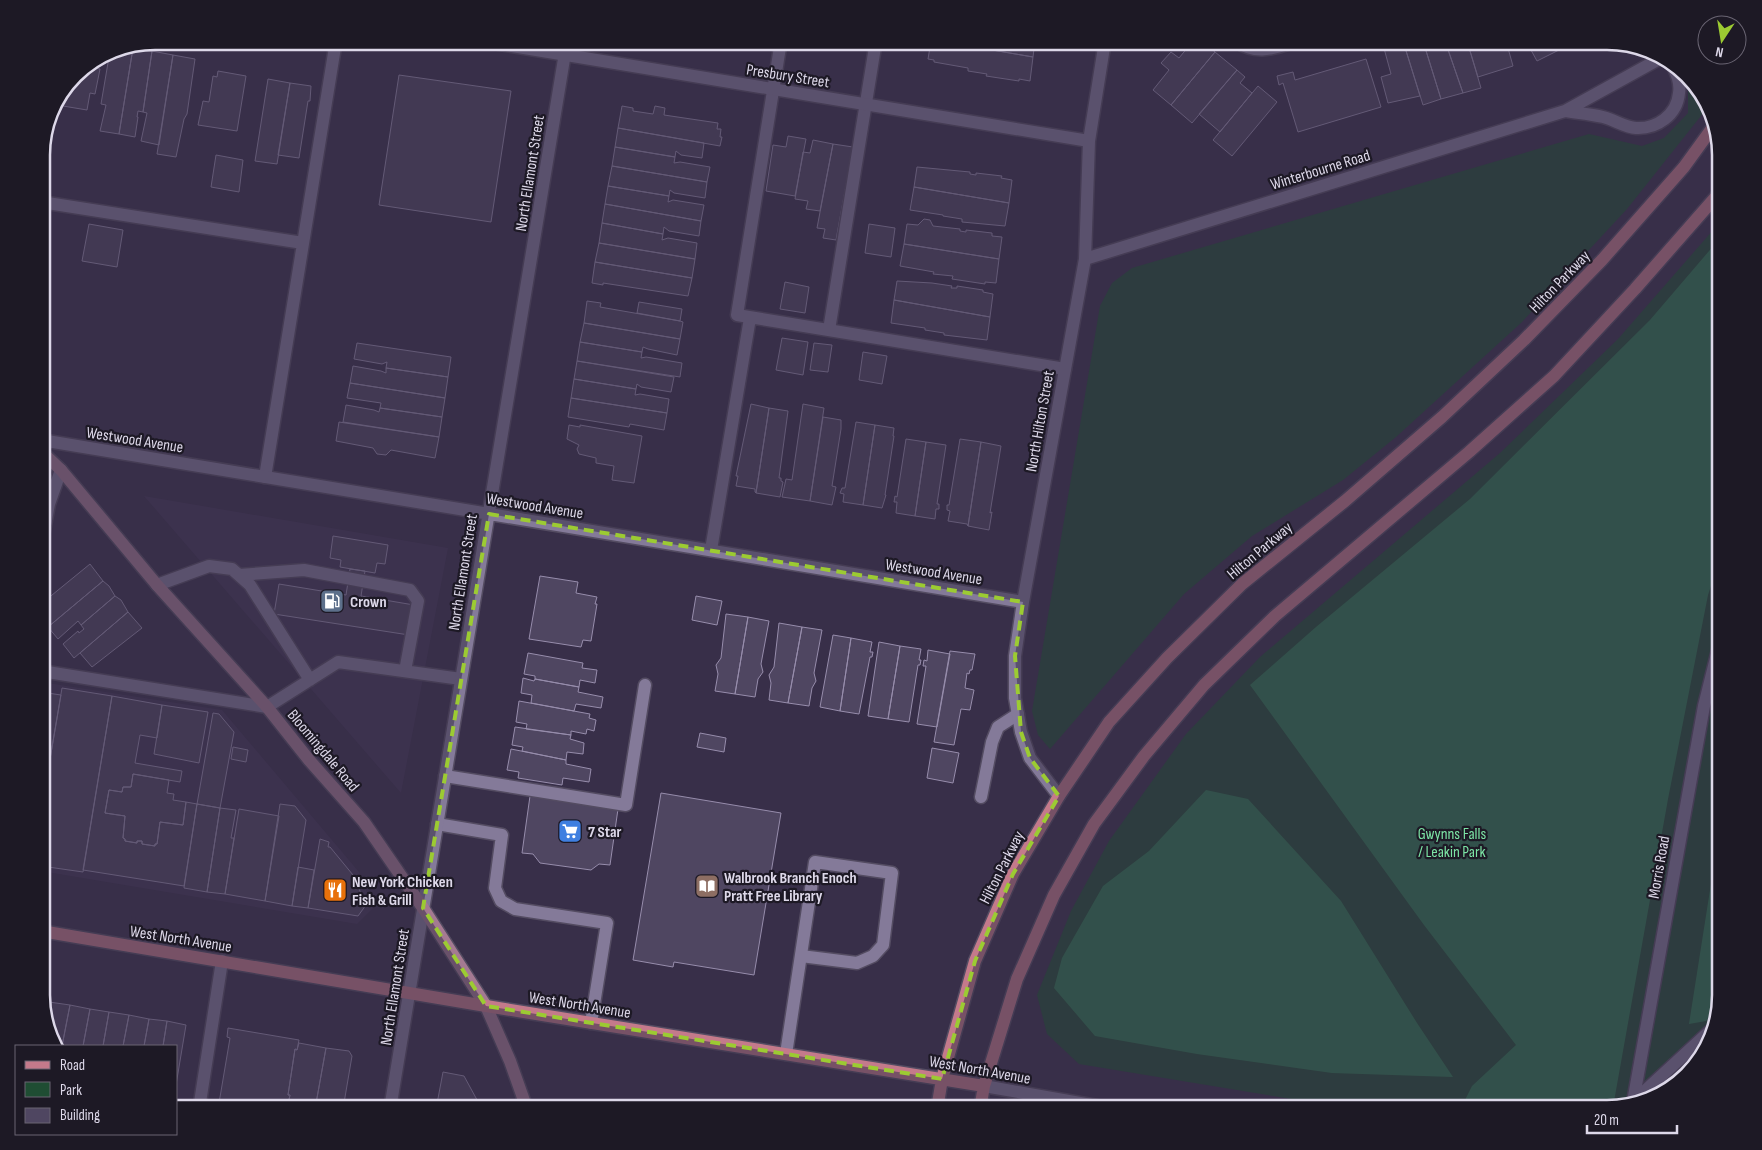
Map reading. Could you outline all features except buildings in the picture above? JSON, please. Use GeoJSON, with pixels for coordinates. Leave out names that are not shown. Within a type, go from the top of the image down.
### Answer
{"type":"FeatureCollection","features":[{"type":"Feature","properties":{"kind":"main road","name":"Hilton Parkway"},"geometry":{"type":"LineString","coordinates":[[942,1079],[974,961],[1013,874],[1059,796],[1109,722],[1167,658],[1242,584],[1345,501],[1427,430],[1524,340],[1602,260],[1684,167],[1709,132]]}},
{"type":"Feature","properties":{"kind":"main road"},"geometry":{"type":"LineString","coordinates":[[982,1100],[984,1086],[1017,979],[1054,895],[1094,824],[1144,756],[1204,685],[1275,616],[1469,452],[1554,376],[1635,289],[1712,201]]}},
{"type":"Feature","properties":{"kind":"main road","name":"Bloomingdale Road"},"geometry":{"type":"LineString","coordinates":[[50,459],[158,585],[267,707],[364,822],[423,908],[486,1006],[510,1061],[524,1100]]}},
{"type":"Feature","properties":{"kind":"main road","name":"West North Avenue"},"geometry":{"type":"LineString","coordinates":[[50,932],[486,1006],[984,1086]]}},
{"type":"Feature","properties":{"kind":"main road"},"geometry":{"type":"LineString","coordinates":[[938,1100],[942,1079]]}},
{"type":"Feature","properties":{"kind":"street"},"geometry":{"type":"LineString","coordinates":[[265,477],[335,50]]}},
{"type":"Feature","properties":{"kind":"street","name":"Presbury Street"},"geometry":{"type":"LineString","coordinates":[[535,50],[1089,141]]}},
{"type":"Feature","properties":{"kind":"street","name":"North Ellamont Street"},"geometry":{"type":"LineString","coordinates":[[391,1100],[566,50]]}},
{"type":"Feature","properties":{"kind":"street"},"geometry":{"type":"LineString","coordinates":[[780,50],[736,315],[1065,369]]}},
{"type":"Feature","properties":{"kind":"street"},"geometry":{"type":"LineString","coordinates":[[829,330],[875,50]]}},
{"type":"Feature","properties":{"kind":"street","name":"North Hilton Street"},"geometry":{"type":"LineString","coordinates":[[1059,796],[1030,758],[1021,732],[1015,698],[1014,656],[1085,259],[1089,141],[1104,50]]}},
{"type":"Feature","properties":{"kind":"street","name":"Winterbourne Road"},"geometry":{"type":"LineString","coordinates":[[1085,259],[1566,111],[1655,62]]}},
{"type":"Feature","properties":{"kind":"street","name":"Winterbourne Road"},"geometry":{"type":"LineString","coordinates":[[1566,111],[1590,114],[1637,128],[1650,127],[1667,118],[1675,108],[1680,93],[1678,78]]}},
{"type":"Feature","properties":{"kind":"street"},"geometry":{"type":"LineString","coordinates":[[50,203],[303,242]]}},
{"type":"Feature","properties":{"kind":"street"},"geometry":{"type":"LineString","coordinates":[[711,550],[750,318]]}},
{"type":"Feature","properties":{"kind":"street","name":"Westwood Avenue"},"geometry":{"type":"LineString","coordinates":[[50,441],[1023,602]]}},
{"type":"Feature","properties":{"kind":"street"},"geometry":{"type":"LineString","coordinates":[[50,501],[61,470]]}},
{"type":"Feature","properties":{"kind":"street"},"geometry":{"type":"LineString","coordinates":[[158,585],[208,566],[232,570],[250,585],[310,680]]}},
{"type":"Feature","properties":{"kind":"street"},"geometry":{"type":"LineString","coordinates":[[238,575],[304,570],[410,590],[418,601],[405,671]]}},
{"type":"Feature","properties":{"kind":"street"},"geometry":{"type":"LineString","coordinates":[[50,672],[267,707],[338,662],[461,679]]}},
{"type":"Feature","properties":{"kind":"street","name":"Morris Road"},"geometry":{"type":"LineString","coordinates":[[1634,1096],[1703,716],[1712,677]]}},
{"type":"Feature","properties":{"kind":"street"},"geometry":{"type":"LineString","coordinates":[[445,776],[626,805],[645,685]]}},
{"type":"Feature","properties":{"kind":"street"},"geometry":{"type":"LineString","coordinates":[[981,797],[992,742],[998,727],[1018,714]]}},
{"type":"Feature","properties":{"kind":"street"},"geometry":{"type":"LineString","coordinates":[[437,824],[502,835],[495,888],[501,901],[515,909],[607,923],[591,1023]]}},
{"type":"Feature","properties":{"kind":"street"},"geometry":{"type":"LineString","coordinates":[[786,1054],[815,862],[892,872],[883,945],[873,956],[857,963],[801,956]]}},
{"type":"Feature","properties":{"kind":"street"},"geometry":{"type":"LineString","coordinates":[[199,1100],[222,962]]}},
{"type":"Feature","properties":{"kind":"street"},"geometry":{"type":"LineString","coordinates":[[1642,1093],[1702,1038]]}},
{"type":"Feature","properties":{"kind":"street","name":"West North Avenue"},"geometry":{"type":"LineString","coordinates":[[984,1086],[1063,1100]]}},
{"type":"Feature","properties":{"kind":"highlighted area"},"geometry":{"type":"Polygon","coordinates":[[[489,514],[1023,602],[1015,656],[1021,732],[1030,758],[1059,796],[1013,874],[975,961],[942,1079],[486,1006],[423,908],[489,514]]]}},
{"type":"Feature","properties":{"kind":"shaded area"},"geometry":{"type":"Polygon","coordinates":[[[144,496],[448,548],[401,793],[144,496]]]}},
{"type":"Feature","properties":{"kind":"shaded area"},"geometry":{"type":"Polygon","coordinates":[[[50,683],[222,710],[359,872],[373,908],[357,924],[50,873],[50,683]]]}},
{"type":"Feature","properties":{"kind":"green space"},"geometry":{"type":"Polygon","coordinates":[[[1688,88],[1703,113],[1627,209],[1522,322],[1396,437],[1343,480],[1252,536],[1184,594],[1050,749],[1038,735],[1032,711],[1100,306],[1112,283],[1132,268],[1589,134],[1642,146],[1664,138],[1688,113],[1688,88]]]}},
{"type":"Feature","properties":{"kind":"green space","name":"Gwynns Falls / Leakin Park"},"geometry":{"type":"Polygon","coordinates":[[[1712,231],[1712,1002],[1710,1015],[1701,1041],[1686,1064],[1676,1074],[1653,1089],[1621,1099],[1297,1100],[1079,1064],[1047,1034],[1037,995],[1071,911],[1109,841],[1186,734],[1260,657],[1500,453],[1618,339],[1712,231]]]}},
{"type":"Feature","properties":{"kind":"green space"},"geometry":{"type":"Polygon","coordinates":[[[1712,248],[1712,583],[1668,799],[1614,1099],[1465,1100],[1472,1086],[1516,1045],[1424,925],[1250,685],[1316,627],[1470,499],[1650,320],[1712,248]]]}},
{"type":"Feature","properties":{"kind":"green space"},"geometry":{"type":"Polygon","coordinates":[[[1206,790],[1248,799],[1341,901],[1453,1077],[1332,1073],[1197,1054],[1095,1036],[1054,988],[1062,958],[1103,886],[1149,851],[1206,790]]]}},
{"type":"Feature","properties":{"kind":"green space"},"geometry":{"type":"Polygon","coordinates":[[[1712,877],[1712,1002],[1710,1015],[1706,1021],[1689,1024],[1712,877]]]}},
{"type":"Feature","properties":{"kind":"place","name":"Crown"},"geometry":{"type":"Point","coordinates":[332,601]}},
{"type":"Feature","properties":{"kind":"place","name":"7 Star"},"geometry":{"type":"Point","coordinates":[570,831]}},
{"type":"Feature","properties":{"kind":"place","name":"Walbrook Branch Enoch Pratt Free Library"},"geometry":{"type":"Point","coordinates":[707,886]}},
{"type":"Feature","properties":{"kind":"place","name":"New York Chicken Fish & Grill"},"geometry":{"type":"Point","coordinates":[335,890]}}]}
